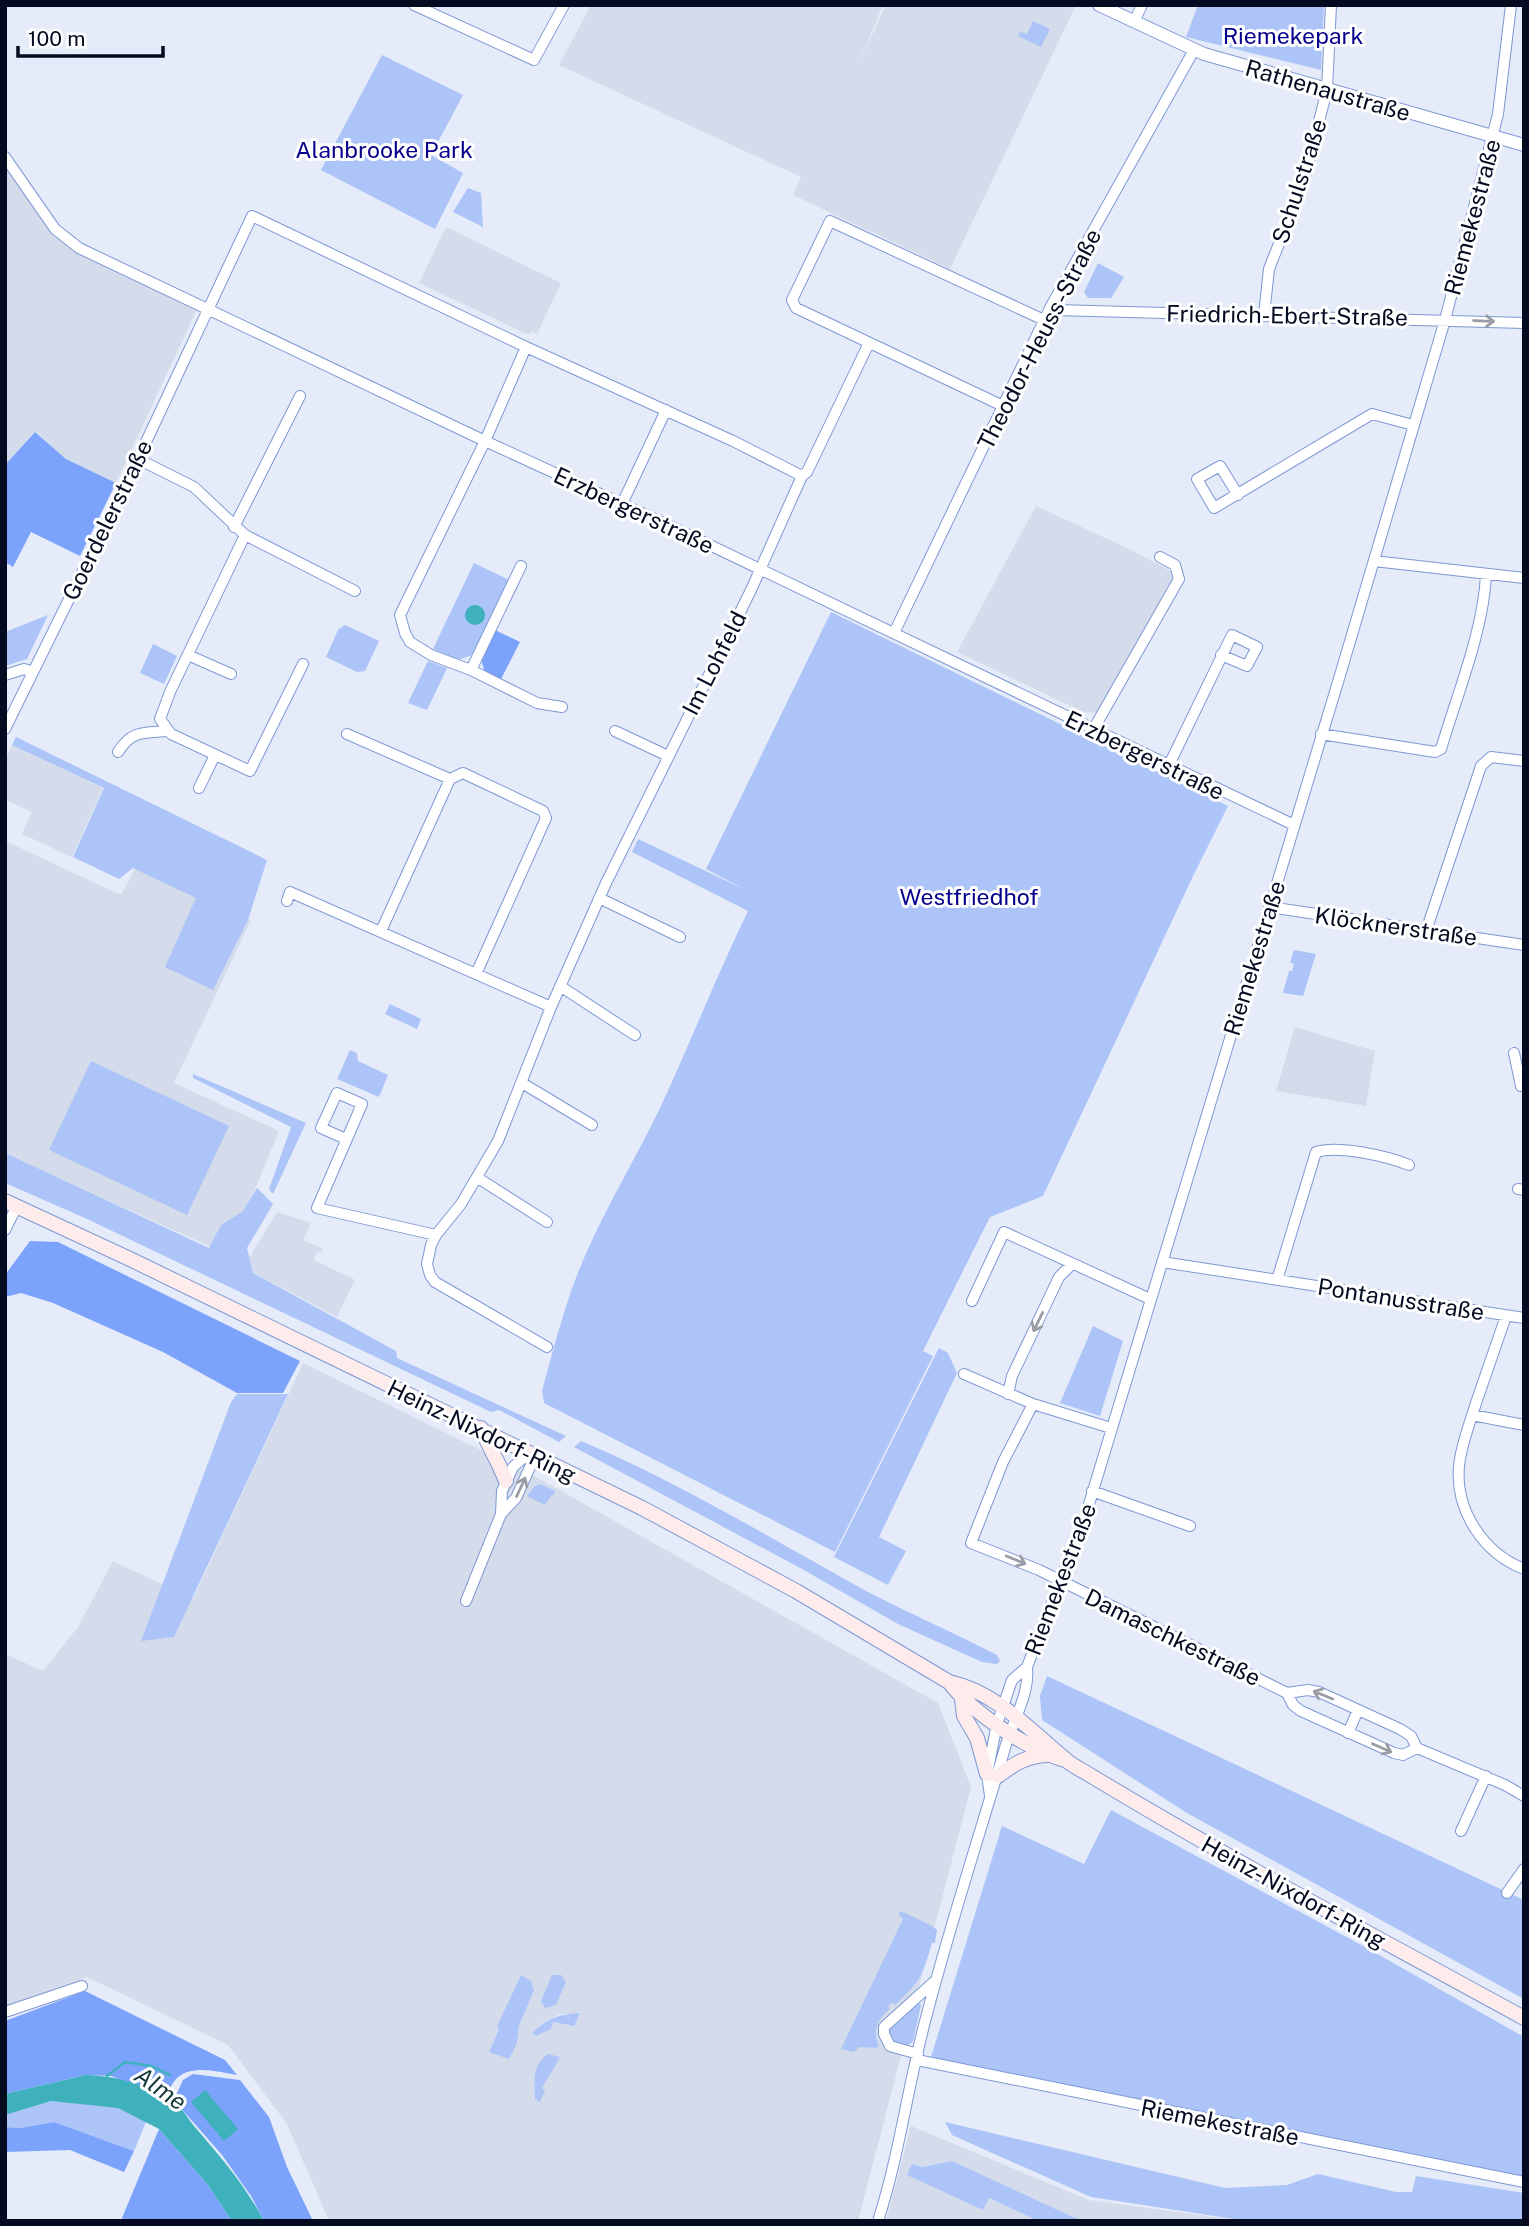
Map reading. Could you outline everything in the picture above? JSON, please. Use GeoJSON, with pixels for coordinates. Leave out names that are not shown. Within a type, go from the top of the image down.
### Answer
{"type":"FeatureCollection","features":[{"type":"Feature","properties":{"kind":"main road","name":"Heinz-Nixdorf-Ring"},"geometry":{"type":"LineString","coordinates":[[11,1203],[642,1508],[796,1591],[948,1682],[962,1699],[997,1724],[1048,1755],[1067,1761]]}},
{"type":"Feature","properties":{"kind":"main road"},"geometry":{"type":"LineString","coordinates":[[481,1429],[493,1455],[501,1465],[506,1481]]}},
{"type":"Feature","properties":{"kind":"main road","name":"Heinz-Nixdorf-Ring"},"geometry":{"type":"LineString","coordinates":[[948,1682],[969,1686],[1009,1712],[1067,1761],[1176,1827],[1524,2018]]}},
{"type":"Feature","properties":{"kind":"main road"},"geometry":{"type":"LineString","coordinates":[[962,1699],[964,1716],[978,1738],[992,1775],[1021,1760],[1048,1755]]}},
{"type":"Feature","properties":{"kind":"street"},"geometry":{"type":"LineString","coordinates":[[414,5],[534,61],[565,5]]}},
{"type":"Feature","properties":{"kind":"street","name":"Rathenaustraße"},"geometry":{"type":"LineString","coordinates":[[1099,5],[1194,50],[1524,145]]}},
{"type":"Feature","properties":{"kind":"street"},"geometry":{"type":"LineString","coordinates":[[1134,22],[1142,5]]}},
{"type":"Feature","properties":{"kind":"street","name":"Schulstraße"},"geometry":{"type":"LineString","coordinates":[[1264,314],[1269,269],[1304,180],[1327,90],[1331,5]]}},
{"type":"Feature","properties":{"kind":"street","name":"Riemekestraße"},"geometry":{"type":"LineString","coordinates":[[878,2221],[896,2160],[936,1980],[990,1796],[997,1724],[1009,1712],[1028,1680],[1027,1667],[1086,1514],[1445,320],[1498,114],[1511,5]]}},
{"type":"Feature","properties":{"kind":"street","name":"Theodor-Heuss-Straße"},"geometry":{"type":"LineString","coordinates":[[894,633],[1050,308],[1194,50]]}},
{"type":"Feature","properties":{"kind":"street","name":"Erzbergerstraße"},"geometry":{"type":"LineString","coordinates":[[5,157],[55,229],[79,248],[485,442],[760,569],[1168,767],[1294,825]]}},
{"type":"Feature","properties":{"kind":"street","name":"Goerdelerstraße"},"geometry":{"type":"LineString","coordinates":[[5,729],[138,459],[252,216],[526,347]]}},
{"type":"Feature","properties":{"kind":"street"},"geometry":{"type":"LineString","coordinates":[[1003,406],[796,308],[792,303],[830,221],[1044,320]]}},
{"type":"Feature","properties":{"kind":"street","name":"Friedrich-Ebert-Straße"},"geometry":{"type":"LineString","coordinates":[[1050,308],[1524,323]]}},
{"type":"Feature","properties":{"kind":"street","name":"Im Lohfeld"},"geometry":{"type":"LineString","coordinates":[[547,1347],[435,1282],[430,1275],[427,1256],[436,1235],[478,1178],[503,1130],[551,1007],[599,898],[869,343]]}},
{"type":"Feature","properties":{"kind":"street"},"geometry":{"type":"LineString","coordinates":[[562,707],[537,703],[471,670],[431,655],[410,642],[400,615],[485,442],[526,347],[666,410],[802,476]]}},
{"type":"Feature","properties":{"kind":"street"},"geometry":{"type":"LineString","coordinates":[[364,384],[370,372]]}},
{"type":"Feature","properties":{"kind":"street"},"geometry":{"type":"LineString","coordinates":[[234,527],[300,396]]}},
{"type":"Feature","properties":{"kind":"street"},"geometry":{"type":"LineString","coordinates":[[622,504],[666,410]]}},
{"type":"Feature","properties":{"kind":"street"},"geometry":{"type":"LineString","coordinates":[[1238,495],[1372,414],[1413,425]]}},
{"type":"Feature","properties":{"kind":"street"},"geometry":{"type":"LineString","coordinates":[[138,459],[194,487],[245,535],[355,591]]}},
{"type":"Feature","properties":{"kind":"street"},"geometry":{"type":"LineString","coordinates":[[167,731],[160,719],[162,709],[245,535]]}},
{"type":"Feature","properties":{"kind":"street"},"geometry":{"type":"LineString","coordinates":[[1093,730],[1179,579],[1175,565],[1160,557]]}},
{"type":"Feature","properties":{"kind":"street"},"geometry":{"type":"LineString","coordinates":[[1374,561],[1524,578]]}},
{"type":"Feature","properties":{"kind":"street"},"geometry":{"type":"LineString","coordinates":[[471,670],[521,566]]}},
{"type":"Feature","properties":{"kind":"street"},"geometry":{"type":"LineString","coordinates":[[1321,734],[1435,752],[1441,749],[1486,598],[1486,574]]}},
{"type":"Feature","properties":{"kind":"street"},"geometry":{"type":"LineString","coordinates":[[188,654],[231,674]]}},
{"type":"Feature","properties":{"kind":"street"},"geometry":{"type":"LineString","coordinates":[[1168,767],[1222,655]]}},
{"type":"Feature","properties":{"kind":"street"},"geometry":{"type":"LineString","coordinates":[[118,752],[136,733],[167,731],[250,771],[303,664]]}},
{"type":"Feature","properties":{"kind":"street"},"geometry":{"type":"LineString","coordinates":[[5,675],[24,669],[33,672]]}},
{"type":"Feature","properties":{"kind":"street"},"geometry":{"type":"LineString","coordinates":[[615,731],[668,756]]}},
{"type":"Feature","properties":{"kind":"street"},"geometry":{"type":"LineString","coordinates":[[347,734],[450,779]]}},
{"type":"Feature","properties":{"kind":"street"},"geometry":{"type":"LineString","coordinates":[[199,788],[215,755]]}},
{"type":"Feature","properties":{"kind":"street"},"geometry":{"type":"LineString","coordinates":[[1426,931],[1481,766],[1491,757],[1524,761]]}},
{"type":"Feature","properties":{"kind":"street"},"geometry":{"type":"LineString","coordinates":[[381,931],[450,779],[463,773],[543,811],[546,818],[476,974]]}},
{"type":"Feature","properties":{"kind":"street"},"geometry":{"type":"LineString","coordinates":[[287,901],[290,892],[551,1007]]}},
{"type":"Feature","properties":{"kind":"street"},"geometry":{"type":"LineString","coordinates":[[599,898],[680,937]]}},
{"type":"Feature","properties":{"kind":"street","name":"Klöcknerstraße"},"geometry":{"type":"LineString","coordinates":[[1269,907],[1524,945]]}},
{"type":"Feature","properties":{"kind":"street"},"geometry":{"type":"LineString","coordinates":[[560,986],[635,1035]]}},
{"type":"Feature","properties":{"kind":"street"},"geometry":{"type":"LineString","coordinates":[[1514,1053],[1521,1086],[1524,1086]]}},
{"type":"Feature","properties":{"kind":"street"},"geometry":{"type":"LineString","coordinates":[[522,1083],[592,1125]]}},
{"type":"Feature","properties":{"kind":"street"},"geometry":{"type":"LineString","coordinates":[[346,1139],[321,1128],[337,1093],[362,1104],[317,1208],[436,1235]]}},
{"type":"Feature","properties":{"kind":"street"},"geometry":{"type":"LineString","coordinates":[[1278,1280],[1316,1152],[1325,1149],[1391,1157],[1409,1165]]}},
{"type":"Feature","properties":{"kind":"street"},"geometry":{"type":"LineString","coordinates":[[478,1178],[547,1222]]}},
{"type":"Feature","properties":{"kind":"street"},"geometry":{"type":"LineString","coordinates":[[5,1230],[11,1203]]}},
{"type":"Feature","properties":{"kind":"street"},"geometry":{"type":"LineString","coordinates":[[972,1301],[1004,1232],[1150,1299]]}},
{"type":"Feature","properties":{"kind":"street","name":"Pontanusstraße"},"geometry":{"type":"LineString","coordinates":[[1161,1262],[1524,1318]]}},
{"type":"Feature","properties":{"kind":"street"},"geometry":{"type":"LineString","coordinates":[[1008,1394],[1012,1376],[1059,1277],[1072,1264]]}},
{"type":"Feature","properties":{"kind":"street"},"geometry":{"type":"LineString","coordinates":[[1506,1316],[1472,1415],[1459,1468],[1463,1502],[1470,1520],[1488,1546],[1502,1558],[1524,1569]]}},
{"type":"Feature","properties":{"kind":"street"},"geometry":{"type":"LineString","coordinates":[[964,1374],[1033,1404],[1111,1428]]}},
{"type":"Feature","properties":{"kind":"street","name":"Damaschkestraße"},"geometry":{"type":"LineString","coordinates":[[1033,1404],[1001,1467],[971,1542],[1060,1580],[1287,1693],[1308,1690],[1319,1692],[1401,1729],[1411,1736],[1417,1748],[1486,1776],[1524,1796]]}},
{"type":"Feature","properties":{"kind":"street"},"geometry":{"type":"LineString","coordinates":[[1472,1415],[1524,1425]]}},
{"type":"Feature","properties":{"kind":"street"},"geometry":{"type":"LineString","coordinates":[[466,1601],[501,1514],[502,1491],[506,1481],[513,1467],[522,1458],[535,1456]]}},
{"type":"Feature","properties":{"kind":"street"},"geometry":{"type":"LineString","coordinates":[[501,1514],[516,1498],[535,1456]]}},
{"type":"Feature","properties":{"kind":"street","name":"Riemekestraße"},"geometry":{"type":"LineString","coordinates":[[1092,1491],[1190,1526]]}},
{"type":"Feature","properties":{"kind":"street","name":"Riemekestraße"},"geometry":{"type":"LineString","coordinates":[[992,1775],[1010,1732],[1012,1680],[1027,1667]]}},
{"type":"Feature","properties":{"kind":"street","name":"Damaschkestraße"},"geometry":{"type":"LineString","coordinates":[[1287,1693],[1293,1705],[1301,1711],[1394,1753],[1403,1755],[1417,1748]]}},
{"type":"Feature","properties":{"kind":"street"},"geometry":{"type":"LineString","coordinates":[[1348,1733],[1358,1710]]}},
{"type":"Feature","properties":{"kind":"street"},"geometry":{"type":"LineString","coordinates":[[1461,1831],[1486,1776]]}},
{"type":"Feature","properties":{"kind":"street"},"geometry":{"type":"LineString","coordinates":[[1507,1893],[1524,1869]]}},
{"type":"Feature","properties":{"kind":"street"},"geometry":{"type":"LineString","coordinates":[[917,2057],[890,2046],[884,2034],[884,2027],[936,1980]]}},
{"type":"Feature","properties":{"kind":"street"},"geometry":{"type":"LineString","coordinates":[[5,2012],[82,1986]]}},
{"type":"Feature","properties":{"kind":"street","name":"Riemekestraße"},"geometry":{"type":"LineString","coordinates":[[917,2057],[1524,2182]]}},
{"type":"Feature","properties":{"kind":"shaded area"},"geometry":{"type":"Polygon","coordinates":[[[591,5],[883,5],[858,65],[886,5],[1076,5],[950,269],[793,195],[801,177],[559,65],[591,5]]]}},
{"type":"Feature","properties":{"kind":"shaded area"},"geometry":{"type":"Polygon","coordinates":[[[5,163],[66,241],[198,307],[116,483],[66,459],[35,431],[5,465],[5,163]]]}},
{"type":"Feature","properties":{"kind":"shaded area"},"geometry":{"type":"Polygon","coordinates":[[[446,227],[561,283],[537,334],[531,331],[529,335],[419,283],[446,227]]]}},
{"type":"Feature","properties":{"kind":"shaded area"},"geometry":{"type":"Polygon","coordinates":[[[35,432],[66,459],[116,483],[80,556],[31,532],[13,567],[5,562],[5,465],[35,432]]]}},
{"type":"Feature","properties":{"kind":"shaded area"},"geometry":{"type":"Polygon","coordinates":[[[1036,506],[1169,570],[1173,578],[1098,713],[1083,712],[957,652],[1036,506]]]}},
{"type":"Feature","properties":{"kind":"shaded area"},"geometry":{"type":"Polygon","coordinates":[[[475,605],[482,608],[485,615],[482,622],[475,625],[468,622],[465,615],[468,608],[475,605]]]}},
{"type":"Feature","properties":{"kind":"shaded area"},"geometry":{"type":"Polygon","coordinates":[[[495,630],[520,642],[500,681],[485,673],[481,659],[495,630]]]}},
{"type":"Feature","properties":{"kind":"shaded area"},"geometry":{"type":"Polygon","coordinates":[[[12,745],[103,788],[72,857],[22,834],[32,812],[5,800],[5,761],[12,745]]]}},
{"type":"Feature","properties":{"kind":"shaded area"},"geometry":{"type":"Polygon","coordinates":[[[5,841],[121,895],[136,867],[251,920],[174,1083],[279,1131],[256,1187],[220,1251],[5,1154],[5,841]]]}},
{"type":"Feature","properties":{"kind":"shaded area"},"geometry":{"type":"Polygon","coordinates":[[[1295,1027],[1375,1051],[1366,1106],[1276,1091],[1295,1027]]]}},
{"type":"Feature","properties":{"kind":"shaded area"},"geometry":{"type":"Polygon","coordinates":[[[277,1212],[311,1223],[303,1240],[323,1249],[321,1253],[317,1252],[314,1260],[355,1280],[337,1317],[254,1273],[249,1258],[277,1212]]]}},
{"type":"Feature","properties":{"kind":"shaded area"},"geometry":{"type":"Polygon","coordinates":[[[30,1241],[58,1242],[300,1361],[283,1393],[237,1393],[163,1352],[53,1303],[21,1293],[5,1297],[5,1275],[30,1241]]]}},
{"type":"Feature","properties":{"kind":"shaded area"},"geometry":{"type":"Polygon","coordinates":[[[303,1363],[538,1478],[938,1703],[971,1787],[858,2221],[329,2221],[287,2124],[228,2045],[87,1977],[39,1998],[5,2008],[5,1654],[43,1671],[78,1627],[113,1561],[193,1599],[303,1363]],[[521,1975],[497,2026],[499,2028],[489,2051],[517,2043],[519,2026],[534,1990],[521,1975]],[[560,2014],[542,2023],[532,2033],[553,2022],[574,2026],[580,2014],[560,2014]]]}},
{"type":"Feature","properties":{"kind":"shaded area"},"geometry":{"type":"Polygon","coordinates":[[[85,1991],[225,2060],[237,2075],[206,2070],[190,2071],[177,2078],[165,2097],[111,2076],[86,2075],[5,2094],[5,2021],[85,1991]]]}},
{"type":"Feature","properties":{"kind":"shaded area"},"geometry":{"type":"Polygon","coordinates":[[[193,2074],[240,2080],[269,2117],[287,2167],[313,2221],[264,2221],[251,2196],[222,2155],[173,2102],[183,2080],[193,2074]]]}},
{"type":"Feature","properties":{"kind":"shaded area"},"geometry":{"type":"Polygon","coordinates":[[[86,2075],[134,2083],[157,2092],[182,2109],[232,2171],[264,2221],[232,2221],[208,2185],[159,2129],[118,2108],[51,2101],[5,2115],[5,2094],[86,2075]]]}},
{"type":"Feature","properties":{"kind":"shaded area"},"geometry":{"type":"Polygon","coordinates":[[[205,2090],[238,2129],[224,2141],[191,2102],[205,2090]]]}},
{"type":"Feature","properties":{"kind":"shaded area"},"geometry":{"type":"Polygon","coordinates":[[[54,2122],[134,2151],[124,2172],[70,2150],[5,2152],[5,2127],[21,2128],[54,2122]]]}},
{"type":"Feature","properties":{"kind":"shaded area"},"geometry":{"type":"Polygon","coordinates":[[[911,2126],[1089,2200],[1244,2221],[1086,2221],[952,2161],[922,2167],[983,2210],[988,2198],[1038,2221],[886,2221],[911,2126]]]}},
{"type":"Feature","properties":{"kind":"shaded area"},"geometry":{"type":"Polygon","coordinates":[[[159,2129],[208,2185],[232,2221],[124,2221],[122,2218],[159,2129]]]}},
{"type":"Feature","properties":{"kind":"green space","name":"Riemekepark"},"geometry":{"type":"Polygon","coordinates":[[[1198,5],[1324,5],[1321,70],[1186,37],[1198,5]]]}},
{"type":"Feature","properties":{"kind":"green space"},"geometry":{"type":"Polygon","coordinates":[[[1033,21],[1050,29],[1041,47],[1018,36],[1020,32],[1027,34],[1033,21]]]}},
{"type":"Feature","properties":{"kind":"green space","name":"Alanbrooke Park"},"geometry":{"type":"Polygon","coordinates":[[[382,55],[463,95],[431,155],[463,173],[435,229],[321,170],[382,55]]]}},
{"type":"Feature","properties":{"kind":"green space"},"geometry":{"type":"Polygon","coordinates":[[[468,188],[481,193],[483,227],[453,212],[468,188]]]}},
{"type":"Feature","properties":{"kind":"green space"},"geometry":{"type":"Polygon","coordinates":[[[1098,263],[1124,277],[1111,298],[1088,298],[1084,292],[1098,263]]]}},
{"type":"Feature","properties":{"kind":"green space"},"geometry":{"type":"Polygon","coordinates":[[[474,563],[509,580],[473,655],[457,660],[433,649],[474,563]]]}},
{"type":"Feature","properties":{"kind":"green space","name":"Westfriedhof"},"geometry":{"type":"Polygon","coordinates":[[[831,612],[1228,806],[1043,1196],[990,1217],[923,1351],[933,1356],[835,1552],[544,1403],[542,1391],[562,1319],[588,1249],[661,1106],[748,911],[632,852],[638,839],[748,891],[706,869],[831,612]]]}},
{"type":"Feature","properties":{"kind":"green space"},"geometry":{"type":"Polygon","coordinates":[[[48,615],[27,659],[5,666],[5,632],[48,615]]]}},
{"type":"Feature","properties":{"kind":"green space"},"geometry":{"type":"Polygon","coordinates":[[[345,625],[379,641],[365,671],[357,672],[326,657],[338,630],[345,625]]]}},
{"type":"Feature","properties":{"kind":"green space"},"geometry":{"type":"Polygon","coordinates":[[[153,644],[177,656],[164,684],[140,673],[153,644]]]}},
{"type":"Feature","properties":{"kind":"green space"},"geometry":{"type":"Polygon","coordinates":[[[428,661],[447,668],[427,710],[408,703],[428,661]]]}},
{"type":"Feature","properties":{"kind":"green space"},"geometry":{"type":"Polygon","coordinates":[[[16,737],[267,860],[248,920],[213,990],[165,967],[196,898],[133,868],[119,879],[73,857],[104,788],[12,745],[16,737]]]}},
{"type":"Feature","properties":{"kind":"green space"},"geometry":{"type":"Polygon","coordinates":[[[1294,950],[1316,954],[1303,996],[1283,993],[1289,971],[1292,971],[1294,964],[1290,962],[1294,950]]]}},
{"type":"Feature","properties":{"kind":"green space"},"geometry":{"type":"Polygon","coordinates":[[[390,1004],[421,1019],[417,1029],[385,1014],[390,1004]]]}},
{"type":"Feature","properties":{"kind":"green space"},"geometry":{"type":"Polygon","coordinates":[[[350,1050],[357,1053],[358,1061],[388,1075],[379,1097],[337,1079],[350,1050]]]}},
{"type":"Feature","properties":{"kind":"green space"},"geometry":{"type":"Polygon","coordinates":[[[91,1061],[229,1126],[187,1215],[49,1150],[91,1061]]]}},
{"type":"Feature","properties":{"kind":"green space"},"geometry":{"type":"Polygon","coordinates":[[[193,1074],[306,1123],[273,1194],[269,1189],[291,1127],[193,1078],[193,1074]]]}},
{"type":"Feature","properties":{"kind":"green space"},"geometry":{"type":"Polygon","coordinates":[[[5,1153],[209,1248],[221,1225],[242,1212],[257,1188],[273,1204],[247,1248],[253,1273],[396,1351],[397,1358],[566,1436],[559,1442],[499,1410],[491,1412],[85,1218],[5,1183],[5,1153]]]}},
{"type":"Feature","properties":{"kind":"green space"},"geometry":{"type":"Polygon","coordinates":[[[1093,1326],[1123,1341],[1100,1416],[1060,1403],[1093,1326]]]}},
{"type":"Feature","properties":{"kind":"green space"},"geometry":{"type":"Polygon","coordinates":[[[939,1348],[948,1353],[957,1373],[879,1537],[906,1551],[888,1585],[834,1557],[939,1348]]]}},
{"type":"Feature","properties":{"kind":"green space"},"geometry":{"type":"Polygon","coordinates":[[[237,1394],[288,1394],[174,1637],[141,1641],[231,1402],[237,1394]]]}},
{"type":"Feature","properties":{"kind":"green space"},"geometry":{"type":"Polygon","coordinates":[[[581,1441],[655,1475],[868,1592],[997,1655],[1000,1661],[997,1664],[982,1662],[898,1624],[802,1569],[574,1447],[581,1441]]]}},
{"type":"Feature","properties":{"kind":"green space"},"geometry":{"type":"Polygon","coordinates":[[[540,1484],[555,1491],[545,1505],[527,1496],[540,1484]]]}},
{"type":"Feature","properties":{"kind":"green space"},"geometry":{"type":"Polygon","coordinates":[[[1047,1676],[1524,1900],[1524,1999],[1187,1813],[1042,1720],[1040,1696],[1047,1676]]]}},
{"type":"Feature","properties":{"kind":"green space"},"geometry":{"type":"Polygon","coordinates":[[[1111,1810],[1365,1947],[1524,2037],[1524,2177],[1147,2103],[931,2057],[1002,1826],[1084,1864],[1111,1810]]]}},
{"type":"Feature","properties":{"kind":"green space"},"geometry":{"type":"Polygon","coordinates":[[[901,1911],[937,1930],[935,1943],[932,1943],[923,1971],[895,2005],[893,2003],[888,2006],[890,2009],[879,2021],[876,2035],[879,2046],[859,2047],[854,2052],[841,2049],[903,1919],[898,1914],[901,1911]]]}},
{"type":"Feature","properties":{"kind":"green space"},"geometry":{"type":"Polygon","coordinates":[[[521,1975],[531,1981],[534,1990],[509,2059],[489,2052],[499,2029],[497,2026],[521,1975]]]}},
{"type":"Feature","properties":{"kind":"green space"},"geometry":{"type":"Polygon","coordinates":[[[552,1975],[561,1975],[566,1982],[556,2005],[545,2008],[541,2001],[552,1975]]]}},
{"type":"Feature","properties":{"kind":"green space"},"geometry":{"type":"Polygon","coordinates":[[[918,2003],[921,2005],[913,2042],[906,2046],[896,2044],[889,2032],[890,2028],[918,2003]]]}},
{"type":"Feature","properties":{"kind":"green space"},"geometry":{"type":"Polygon","coordinates":[[[580,2013],[574,2026],[553,2022],[551,2029],[536,2036],[532,2033],[554,2018],[580,2013]]]}},
{"type":"Feature","properties":{"kind":"green space"},"geometry":{"type":"Polygon","coordinates":[[[548,2054],[560,2057],[542,2088],[545,2090],[540,2102],[535,2099],[535,2074],[548,2054]]]}},
{"type":"Feature","properties":{"kind":"green space"},"geometry":{"type":"Polygon","coordinates":[[[51,2101],[118,2107],[146,2122],[134,2151],[54,2122],[21,2128],[5,2127],[5,2115],[51,2101]]]}},
{"type":"Feature","properties":{"kind":"green space"},"geometry":{"type":"Polygon","coordinates":[[[945,2122],[1225,2188],[1287,2185],[1318,2174],[1396,2192],[1412,2192],[1416,2176],[1524,2193],[1524,2221],[1247,2221],[1091,2197],[952,2135],[945,2122]]]}},
{"type":"Feature","properties":{"kind":"green space"},"geometry":{"type":"Polygon","coordinates":[[[952,2161],[1086,2221],[1038,2221],[989,2198],[983,2210],[907,2175],[912,2164],[922,2167],[952,2161]]]}},
{"type":"Feature","properties":{"kind":"waterway","name":"Alme"},"geometry":{"type":"LineString","coordinates":[[107,2076],[125,2062],[151,2066],[170,2075]]}}]}
